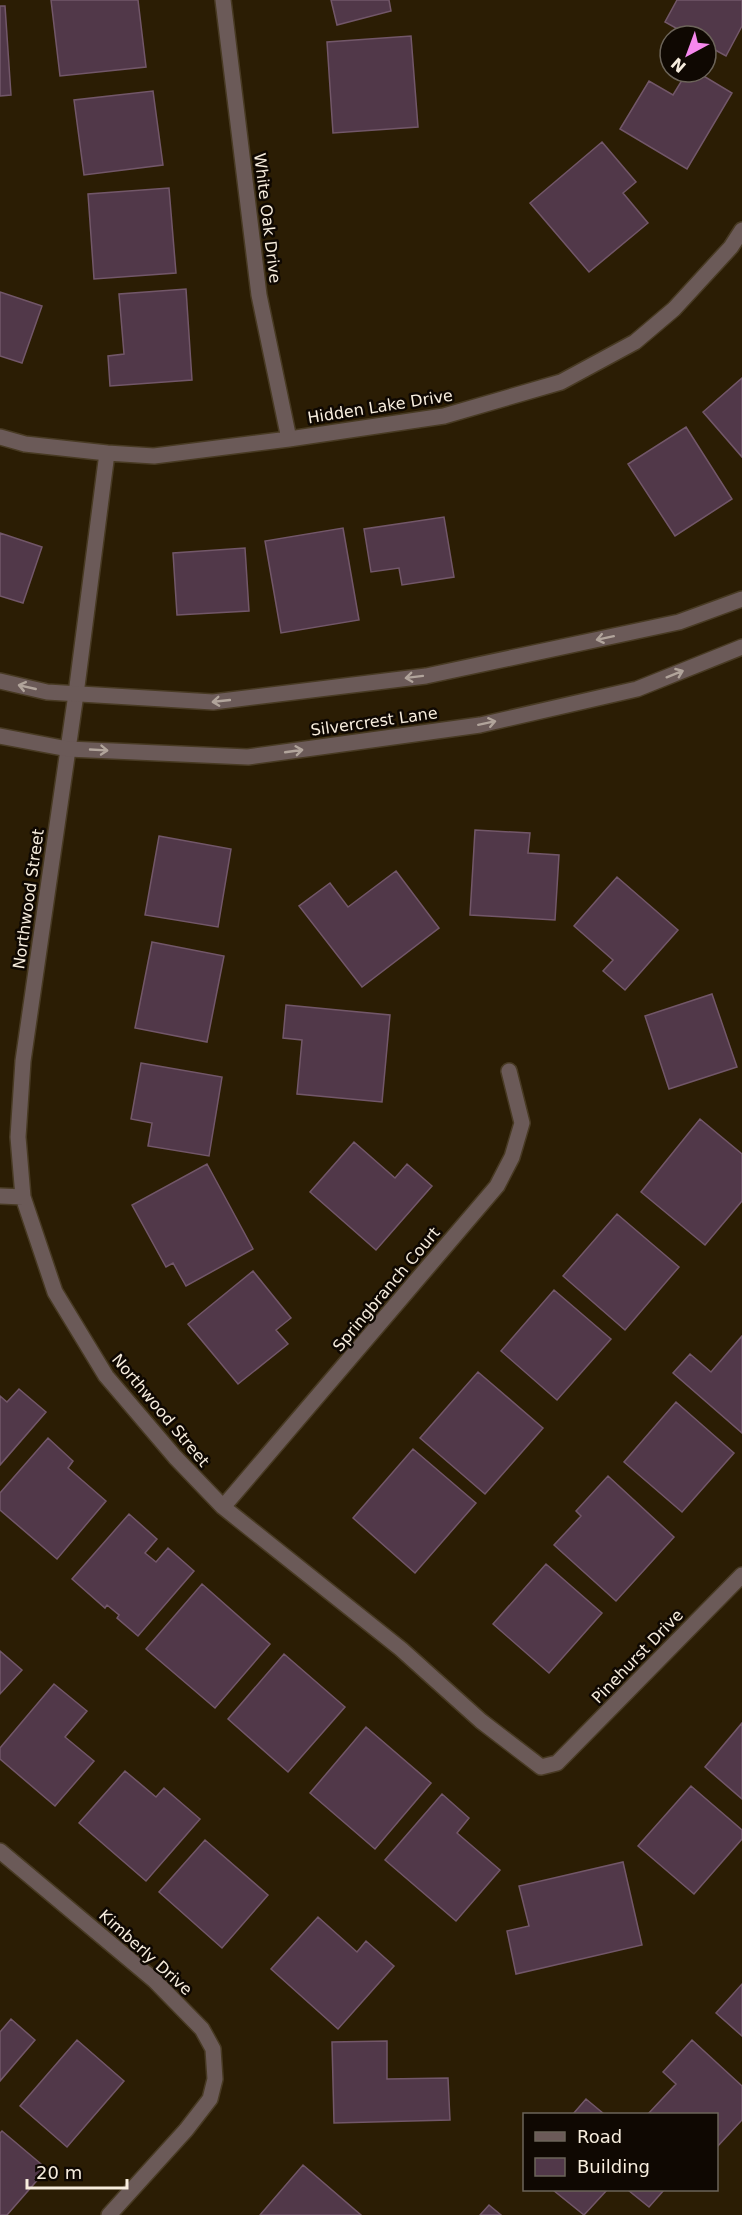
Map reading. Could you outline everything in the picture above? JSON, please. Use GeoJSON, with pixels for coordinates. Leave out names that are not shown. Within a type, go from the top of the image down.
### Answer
{"type":"FeatureCollection","features":[{"type":"Feature","properties":{"kind":"street","name":"White Oak Drive"},"geometry":{"type":"LineString","coordinates":[[223,0],[259,295],[289,439]]}},
{"type":"Feature","properties":{"kind":"street","name":"Hidden Lake Drive"},"geometry":{"type":"LineString","coordinates":[[0,436],[25,444],[154,456],[444,416],[561,382],[635,342],[666,316],[731,247],[742,230]]}},
{"type":"Feature","properties":{"kind":"street","name":"Northwood Street"},"geometry":{"type":"LineString","coordinates":[[107,453],[76,694],[23,1061],[18,1137],[23,1197],[55,1292],[106,1376],[175,1457],[223,1507],[401,1649],[481,1721],[541,1767],[557,1763]]}},
{"type":"Feature","properties":{"kind":"street"},"geometry":{"type":"LineString","coordinates":[[0,681],[47,692],[213,702],[426,676],[679,622],[742,599]]}},
{"type":"Feature","properties":{"kind":"street","name":"Silvercrest Lane"},"geometry":{"type":"LineString","coordinates":[[0,736],[68,749],[248,757],[480,724],[637,689],[742,647]]}},
{"type":"Feature","properties":{"kind":"street","name":"Springbranch Court"},"geometry":{"type":"LineString","coordinates":[[223,1507],[496,1186],[512,1157],[522,1123],[509,1071]]}},
{"type":"Feature","properties":{"kind":"street"},"geometry":{"type":"LineString","coordinates":[[0,1196],[23,1197]]}},
{"type":"Feature","properties":{"kind":"street","name":"Pinehurst Drive"},"geometry":{"type":"LineString","coordinates":[[557,1763],[742,1575]]}},
{"type":"Feature","properties":{"kind":"street","name":"Kimberly Drive"},"geometry":{"type":"LineString","coordinates":[[0,1851],[154,1980],[202,2029],[213,2049],[215,2079],[210,2099],[186,2130],[109,2215]]}},
{"type":"Feature","properties":{"kind":"building"},"geometry":{"type":"Polygon","coordinates":[[[51,0],[138,0],[146,67],[60,76],[51,0]]]}},
{"type":"Feature","properties":{"kind":"building"},"geometry":{"type":"Polygon","coordinates":[[[331,0],[389,0],[391,11],[337,25],[331,0]]]}},
{"type":"Feature","properties":{"kind":"building"},"geometry":{"type":"Polygon","coordinates":[[[677,0],[742,0],[742,26],[726,56],[718,52],[718,24],[669,24],[665,22],[677,0]]]}},
{"type":"Feature","properties":{"kind":"building"},"geometry":{"type":"Polygon","coordinates":[[[0,6],[5,6],[11,95],[0,96],[0,6]]]}},
{"type":"Feature","properties":{"kind":"building"},"geometry":{"type":"Polygon","coordinates":[[[411,36],[418,127],[333,133],[327,42],[411,36]]]}},
{"type":"Feature","properties":{"kind":"building"},"geometry":{"type":"Polygon","coordinates":[[[649,81],[673,95],[680,84],[717,84],[732,93],[687,169],[620,129],[649,81]]]}},
{"type":"Feature","properties":{"kind":"building"},"geometry":{"type":"Polygon","coordinates":[[[153,91],[163,165],[84,175],[74,100],[153,91]]]}},
{"type":"Feature","properties":{"kind":"building"},"geometry":{"type":"Polygon","coordinates":[[[602,142],[636,182],[623,193],[648,223],[589,272],[530,203],[602,142]]]}},
{"type":"Feature","properties":{"kind":"building"},"geometry":{"type":"Polygon","coordinates":[[[169,188],[176,273],[94,279],[88,194],[169,188]]]}},
{"type":"Feature","properties":{"kind":"building"},"geometry":{"type":"Polygon","coordinates":[[[186,289],[192,380],[110,386],[108,356],[124,354],[119,294],[186,289]]]}},
{"type":"Feature","properties":{"kind":"building"},"geometry":{"type":"Polygon","coordinates":[[[0,292],[42,306],[22,363],[0,356],[0,292]]]}},
{"type":"Feature","properties":{"kind":"building"},"geometry":{"type":"Polygon","coordinates":[[[742,378],[742,457],[703,412],[742,378]]]}},
{"type":"Feature","properties":{"kind":"building"},"geometry":{"type":"Polygon","coordinates":[[[686,427],[732,499],[675,536],[628,464],[686,427]]]}},
{"type":"Feature","properties":{"kind":"building"},"geometry":{"type":"Polygon","coordinates":[[[444,517],[454,577],[402,585],[399,568],[371,572],[364,529],[444,517]]]}},
{"type":"Feature","properties":{"kind":"building"},"geometry":{"type":"Polygon","coordinates":[[[343,528],[359,620],[281,633],[265,541],[343,528]]]}},
{"type":"Feature","properties":{"kind":"building"},"geometry":{"type":"Polygon","coordinates":[[[0,533],[42,547],[23,603],[0,596],[0,533]]]}},
{"type":"Feature","properties":{"kind":"building"},"geometry":{"type":"Polygon","coordinates":[[[245,548],[249,611],[177,615],[173,553],[245,548]]]}},
{"type":"Feature","properties":{"kind":"building"},"geometry":{"type":"Polygon","coordinates":[[[475,830],[530,833],[528,853],[559,855],[555,920],[470,915],[475,830]]]}},
{"type":"Feature","properties":{"kind":"building"},"geometry":{"type":"Polygon","coordinates":[[[159,836],[231,849],[218,927],[145,915],[159,836]]]}},
{"type":"Feature","properties":{"kind":"building"},"geometry":{"type":"Polygon","coordinates":[[[396,871],[439,928],[362,987],[299,906],[330,883],[348,907],[396,871]]]}},
{"type":"Feature","properties":{"kind":"building"},"geometry":{"type":"Polygon","coordinates":[[[617,877],[678,930],[625,990],[603,971],[613,960],[574,926],[617,877]]]}},
{"type":"Feature","properties":{"kind":"building"},"geometry":{"type":"Polygon","coordinates":[[[152,942],[224,956],[207,1042],[135,1028],[152,942]]]}},
{"type":"Feature","properties":{"kind":"building"},"geometry":{"type":"Polygon","coordinates":[[[712,994],[737,1067],[669,1089],[645,1016],[712,994]]]}},
{"type":"Feature","properties":{"kind":"building"},"geometry":{"type":"Polygon","coordinates":[[[286,1005],[390,1015],[382,1102],[297,1094],[302,1040],[283,1038],[286,1005]]]}},
{"type":"Feature","properties":{"kind":"building"},"geometry":{"type":"Polygon","coordinates":[[[141,1063],[222,1077],[209,1156],[148,1146],[152,1123],[131,1119],[141,1063]]]}},
{"type":"Feature","properties":{"kind":"building"},"geometry":{"type":"Polygon","coordinates":[[[700,1119],[742,1154],[742,1201],[705,1245],[641,1192],[700,1119]]]}},
{"type":"Feature","properties":{"kind":"building"},"geometry":{"type":"Polygon","coordinates":[[[354,1142],[395,1178],[407,1164],[432,1186],[376,1250],[310,1192],[354,1142]]]}},
{"type":"Feature","properties":{"kind":"building"},"geometry":{"type":"Polygon","coordinates":[[[207,1164],[253,1249],[186,1286],[173,1263],[166,1267],[132,1205],[207,1164]]]}},
{"type":"Feature","properties":{"kind":"building"},"geometry":{"type":"Polygon","coordinates":[[[617,1214],[679,1267],[625,1330],[563,1276],[617,1214]]]}},
{"type":"Feature","properties":{"kind":"building"},"geometry":{"type":"Polygon","coordinates":[[[253,1271],[291,1318],[276,1330],[288,1344],[238,1384],[188,1324],[253,1271]]]}},
{"type":"Feature","properties":{"kind":"building"},"geometry":{"type":"Polygon","coordinates":[[[554,1290],[611,1339],[557,1400],[501,1351],[554,1290]]]}},
{"type":"Feature","properties":{"kind":"building"},"geometry":{"type":"Polygon","coordinates":[[[742,1336],[742,1433],[673,1373],[690,1354],[711,1372],[742,1336]]]}},
{"type":"Feature","properties":{"kind":"building"},"geometry":{"type":"Polygon","coordinates":[[[478,1372],[543,1428],[485,1494],[420,1438],[478,1372]]]}},
{"type":"Feature","properties":{"kind":"building"},"geometry":{"type":"Polygon","coordinates":[[[19,1389],[46,1412],[0,1465],[0,1396],[7,1402],[19,1389]]]}},
{"type":"Feature","properties":{"kind":"building"},"geometry":{"type":"Polygon","coordinates":[[[676,1402],[734,1453],[682,1512],[624,1462],[676,1402]]]}},
{"type":"Feature","properties":{"kind":"building"},"geometry":{"type":"Polygon","coordinates":[[[48,1438],[73,1461],[68,1468],[106,1501],[57,1559],[0,1510],[0,1493],[48,1438]]]}},
{"type":"Feature","properties":{"kind":"building"},"geometry":{"type":"Polygon","coordinates":[[[413,1449],[476,1503],[415,1573],[353,1518],[413,1449]]]}},
{"type":"Feature","properties":{"kind":"building"},"geometry":{"type":"Polygon","coordinates":[[[608,1476],[674,1537],[616,1601],[554,1545],[581,1516],[576,1511],[608,1476]]]}},
{"type":"Feature","properties":{"kind":"building"},"geometry":{"type":"Polygon","coordinates":[[[129,1514],[157,1539],[145,1553],[156,1562],[168,1548],[194,1571],[138,1636],[117,1618],[119,1615],[107,1605],[105,1608],[72,1579],[129,1514]]]}},
{"type":"Feature","properties":{"kind":"building"},"geometry":{"type":"Polygon","coordinates":[[[546,1564],[602,1613],[549,1673],[493,1624],[546,1564]]]}},
{"type":"Feature","properties":{"kind":"building"},"geometry":{"type":"Polygon","coordinates":[[[202,1584],[270,1644],[215,1708],[146,1649],[202,1584]]]}},
{"type":"Feature","properties":{"kind":"building"},"geometry":{"type":"Polygon","coordinates":[[[0,1651],[22,1670],[0,1694],[0,1651]]]}},
{"type":"Feature","properties":{"kind":"building"},"geometry":{"type":"Polygon","coordinates":[[[284,1654],[345,1707],[288,1772],[228,1719],[284,1654]]]}},
{"type":"Feature","properties":{"kind":"building"},"geometry":{"type":"Polygon","coordinates":[[[54,1684],[87,1711],[65,1737],[94,1761],[55,1806],[0,1759],[0,1748],[54,1684]]]}},
{"type":"Feature","properties":{"kind":"building"},"geometry":{"type":"Polygon","coordinates":[[[742,1723],[742,1799],[705,1767],[742,1723]]]}},
{"type":"Feature","properties":{"kind":"building"},"geometry":{"type":"Polygon","coordinates":[[[366,1727],[431,1783],[375,1849],[310,1793],[366,1727]]]}},
{"type":"Feature","properties":{"kind":"building"},"geometry":{"type":"Polygon","coordinates":[[[125,1771],[156,1797],[164,1788],[200,1819],[146,1881],[79,1823],[125,1771]]]}},
{"type":"Feature","properties":{"kind":"building"},"geometry":{"type":"Polygon","coordinates":[[[691,1786],[742,1830],[742,1839],[694,1894],[638,1846],[691,1786]]]}},
{"type":"Feature","properties":{"kind":"building"},"geometry":{"type":"Polygon","coordinates":[[[442,1794],[469,1818],[457,1833],[500,1870],[456,1921],[385,1860],[442,1794]]]}},
{"type":"Feature","properties":{"kind":"building"},"geometry":{"type":"Polygon","coordinates":[[[205,1840],[268,1895],[222,1948],[159,1892],[205,1840]]]}},
{"type":"Feature","properties":{"kind":"building"},"geometry":{"type":"Polygon","coordinates":[[[623,1862],[642,1945],[516,1974],[507,1931],[529,1926],[519,1886],[623,1862]]]}},
{"type":"Feature","properties":{"kind":"building"},"geometry":{"type":"Polygon","coordinates":[[[318,1917],[357,1952],[366,1941],[394,1966],[338,2029],[271,1969],[318,1917]]]}},
{"type":"Feature","properties":{"kind":"building"},"geometry":{"type":"Polygon","coordinates":[[[742,1984],[742,2036],[716,2013],[742,1984]]]}},
{"type":"Feature","properties":{"kind":"building"},"geometry":{"type":"Polygon","coordinates":[[[11,2019],[35,2040],[0,2081],[0,2032],[11,2019]]]}},
{"type":"Feature","properties":{"kind":"building"},"geometry":{"type":"Polygon","coordinates":[[[77,2040],[124,2081],[67,2147],[20,2106],[77,2040]]]}},
{"type":"Feature","properties":{"kind":"building"},"geometry":{"type":"Polygon","coordinates":[[[692,2040],[742,2086],[742,2120],[718,2146],[718,2113],[649,2113],[676,2084],[663,2072],[692,2040]]]}},
{"type":"Feature","properties":{"kind":"building"},"geometry":{"type":"Polygon","coordinates":[[[387,2041],[387,2079],[448,2078],[450,2120],[334,2123],[332,2042],[387,2041]]]}},
{"type":"Feature","properties":{"kind":"building"},"geometry":{"type":"Polygon","coordinates":[[[586,2099],[603,2113],[574,2113],[586,2099]]]}},
{"type":"Feature","properties":{"kind":"building"},"geometry":{"type":"Polygon","coordinates":[[[2,2131],[47,2169],[7,2215],[0,2215],[0,2133],[2,2131]]]}},
{"type":"Feature","properties":{"kind":"building"},"geometry":{"type":"Polygon","coordinates":[[[303,2165],[361,2215],[260,2215],[303,2165]]]}},
{"type":"Feature","properties":{"kind":"building"},"geometry":{"type":"Polygon","coordinates":[[[554,2191],[606,2191],[584,2215],[554,2191]]]}},
{"type":"Feature","properties":{"kind":"building"},"geometry":{"type":"Polygon","coordinates":[[[629,2191],[663,2191],[649,2207],[629,2191]]]}},
{"type":"Feature","properties":{"kind":"building"},"geometry":{"type":"Polygon","coordinates":[[[489,2205],[501,2215],[480,2215],[489,2205]]]}}]}
